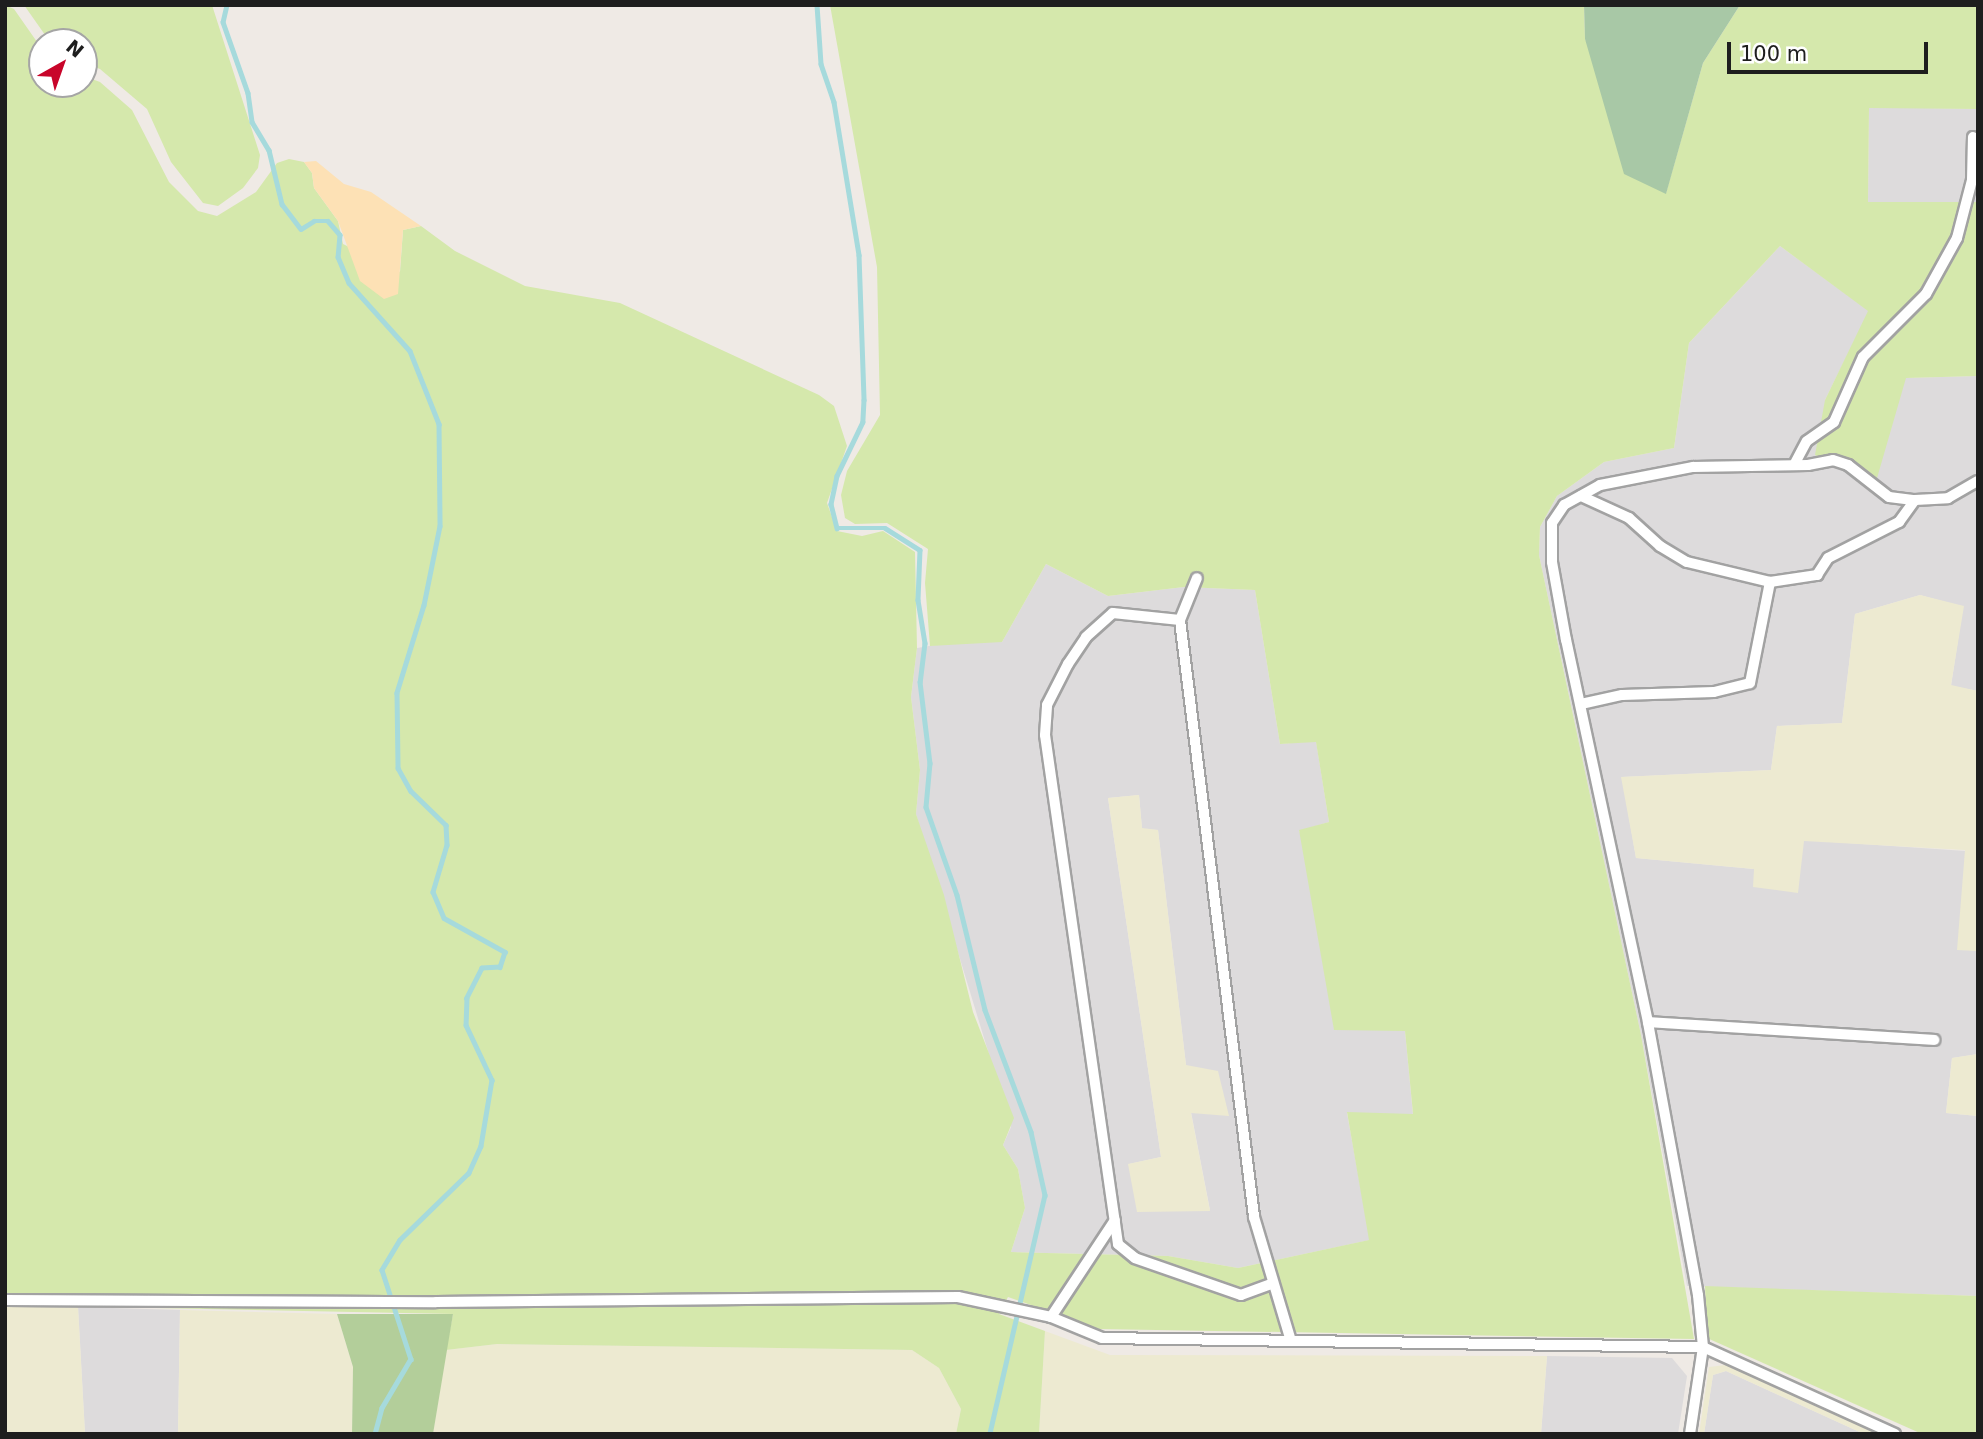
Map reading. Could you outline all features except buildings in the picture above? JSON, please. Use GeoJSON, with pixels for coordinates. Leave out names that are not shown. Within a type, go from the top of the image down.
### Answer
{"type":"FeatureCollection","features":[{"type":"Feature","properties":{"kind":"street"},"geometry":{"type":"LineString","coordinates":[[1794,465],[1807,441],[1834,422],[1863,357],[1926,295],[1957,238],[1972,180],[1973,137]]}},
{"type":"Feature","properties":{"kind":"street"},"geometry":{"type":"LineString","coordinates":[[1690,1434],[1703,1347],[1698,1295],[1648,1021],[1552,562],[1552,523],[1564,505],[1600,485],[1693,467],[1794,465],[1833,460],[1848,465],[1889,497],[1915,499],[1948,498],[1978,481]]}},
{"type":"Feature","properties":{"kind":"street"},"geometry":{"type":"LineString","coordinates":[[1581,496],[1629,518],[1660,546],[1687,562],[1770,582],[1817,575],[1828,558],[1899,522],[1915,499]]}},
{"type":"Feature","properties":{"kind":"street"},"geometry":{"type":"LineString","coordinates":[[1197,578],[1180,620],[1254,1217],[1271,1284],[1290,1338]]}},
{"type":"Feature","properties":{"kind":"street"},"geometry":{"type":"LineString","coordinates":[[1581,704],[1622,695],[1714,692],[1750,683],[1770,582]]}},
{"type":"Feature","properties":{"kind":"street"},"geometry":{"type":"LineString","coordinates":[[1180,620],[1113,612],[1086,637],[1047,705],[1045,735],[1118,1244],[1135,1258],[1241,1295],[1271,1284]]}},
{"type":"Feature","properties":{"kind":"street"},"geometry":{"type":"LineString","coordinates":[[1648,1021],[1934,1040]]}},
{"type":"Feature","properties":{"kind":"street"},"geometry":{"type":"LineString","coordinates":[[1051,1317],[1115,1220]]}},
{"type":"Feature","properties":{"kind":"street"},"geometry":{"type":"LineString","coordinates":[[5,1300],[436,1302],[958,1297],[1051,1317],[1102,1338],[1290,1338],[1703,1347],[1895,1434]]}},
{"type":"Feature","properties":{"kind":"shaded area"},"geometry":{"type":"Polygon","coordinates":[[[1869,107],[1978,109],[1978,202],[1868,203],[1869,107]]]}},
{"type":"Feature","properties":{"kind":"shaded area"},"geometry":{"type":"Polygon","coordinates":[[[1780,246],[1869,311],[1825,400],[1906,378],[1978,376],[1978,691],[1951,686],[1963,607],[1920,595],[1855,614],[1842,723],[1777,726],[1771,770],[1622,777],[1636,858],[1754,869],[1754,887],[1803,840],[1966,851],[1958,949],[1978,951],[1978,1054],[1952,1058],[1946,1113],[1978,1116],[1978,1296],[1687,1286],[1641,1035],[1539,555],[1540,527],[1557,496],[1604,462],[1674,448],[1689,343],[1780,246]]]}},
{"type":"Feature","properties":{"kind":"shaded area"},"geometry":{"type":"Polygon","coordinates":[[[1046,564],[1108,596],[1184,587],[1255,590],[1280,744],[1316,741],[1329,822],[1299,831],[1405,1031],[1413,1115],[1347,1113],[1370,1240],[1238,1268],[1168,1256],[1011,1252],[1025,1208],[1018,1169],[1003,1145],[1011,1127],[916,814],[920,770],[911,697],[917,648],[953,642],[1002,642],[1046,564]],[[1139,795],[1108,798],[1161,1157],[1129,1164],[1210,1210],[1191,1112],[1228,1115],[1186,1065],[1158,830],[1142,829],[1139,795]]]}},
{"type":"Feature","properties":{"kind":"shaded area"},"geometry":{"type":"Polygon","coordinates":[[[1920,595],[1964,606],[1951,685],[1978,691],[1978,951],[1957,950],[1965,850],[1804,841],[1798,893],[1753,887],[1754,869],[1636,858],[1621,777],[1771,770],[1777,726],[1842,723],[1855,614],[1920,595]]]}},
{"type":"Feature","properties":{"kind":"shaded area"},"geometry":{"type":"Polygon","coordinates":[[[1139,795],[1142,828],[1158,830],[1186,1065],[1218,1071],[1229,1116],[1191,1113],[1210,1211],[1137,1212],[1128,1164],[1161,1157],[1108,798],[1139,795]]]}},
{"type":"Feature","properties":{"kind":"shaded area"},"geometry":{"type":"Polygon","coordinates":[[[1978,1054],[1978,1116],[1946,1113],[1952,1058],[1978,1054]]]}},
{"type":"Feature","properties":{"kind":"shaded area"},"geometry":{"type":"Polygon","coordinates":[[[5,1305],[78,1307],[85,1434],[5,1434],[5,1305]]]}},
{"type":"Feature","properties":{"kind":"shaded area"},"geometry":{"type":"Polygon","coordinates":[[[78,1307],[180,1310],[178,1434],[85,1434],[78,1307]]]}},
{"type":"Feature","properties":{"kind":"shaded area"},"geometry":{"type":"Polygon","coordinates":[[[180,1310],[337,1314],[353,1367],[352,1434],[178,1434],[180,1310]]]}},
{"type":"Feature","properties":{"kind":"shaded area"},"geometry":{"type":"Polygon","coordinates":[[[1045,1331],[1110,1355],[1547,1356],[1541,1434],[1039,1434],[1045,1331]]]}},
{"type":"Feature","properties":{"kind":"shaded area"},"geometry":{"type":"Polygon","coordinates":[[[497,1344],[912,1350],[939,1368],[961,1409],[956,1434],[433,1434],[446,1350],[497,1344]]]}},
{"type":"Feature","properties":{"kind":"shaded area"},"geometry":{"type":"Polygon","coordinates":[[[1547,1356],[1672,1358],[1687,1376],[1678,1434],[1541,1434],[1547,1356]]]}},
{"type":"Feature","properties":{"kind":"shaded area"},"geometry":{"type":"Polygon","coordinates":[[[1726,1365],[1878,1434],[1864,1434],[1726,1371],[1713,1375],[1704,1434],[1699,1434],[1709,1367],[1726,1365]]]}},
{"type":"Feature","properties":{"kind":"shaded area"},"geometry":{"type":"Polygon","coordinates":[[[1726,1371],[1864,1434],[1704,1434],[1713,1375],[1726,1371]]]}},
{"type":"Feature","properties":{"kind":"green space"},"geometry":{"type":"Polygon","coordinates":[[[5,5],[14,9],[28,29],[28,98],[98,98],[98,81],[100,82],[132,110],[169,182],[198,211],[217,216],[256,192],[277,163],[289,159],[304,162],[312,173],[314,188],[338,221],[343,244],[400,272],[403,230],[421,226],[455,251],[525,286],[620,303],[819,395],[834,406],[847,446],[827,503],[837,531],[862,536],[883,531],[915,552],[917,648],[911,697],[920,770],[916,814],[944,895],[973,1012],[1014,1118],[1003,1145],[1018,1169],[1025,1208],[1011,1252],[1168,1256],[1238,1268],[1369,1240],[1347,1112],[1413,1114],[1405,1031],[1334,1030],[1299,830],[1329,822],[1316,742],[1280,744],[1255,590],[1184,587],[1108,596],[1046,564],[1002,642],[930,646],[925,583],[928,549],[887,523],[855,524],[845,518],[841,495],[847,471],[880,415],[877,267],[830,5],[1584,5],[1585,39],[1666,193],[1703,63],[1740,5],[1978,5],[1978,109],[1869,108],[1868,202],[1978,202],[1978,376],[1906,378],[1875,485],[1815,455],[1825,400],[1868,311],[1780,246],[1689,343],[1674,448],[1604,462],[1557,496],[1540,527],[1539,555],[1641,1035],[1694,1339],[1099,1329],[1008,1297],[999,1314],[1045,1331],[1039,1434],[956,1434],[961,1409],[939,1368],[912,1350],[497,1344],[446,1350],[453,1314],[5,1305],[5,5]]]}},
{"type":"Feature","properties":{"kind":"green space"},"geometry":{"type":"Polygon","coordinates":[[[24,5],[212,5],[260,155],[258,168],[243,188],[218,206],[203,203],[171,162],[147,109],[98,68],[98,28],[40,28],[24,5]]]}},
{"type":"Feature","properties":{"kind":"green space"},"geometry":{"type":"Polygon","coordinates":[[[1584,5],[1740,5],[1703,63],[1666,194],[1624,174],[1585,39],[1584,5]]]}},
{"type":"Feature","properties":{"kind":"green space"},"geometry":{"type":"Polygon","coordinates":[[[1705,1286],[1978,1296],[1978,1434],[1922,1434],[1707,1338],[1705,1286]]]}},
{"type":"Feature","properties":{"kind":"green space"},"geometry":{"type":"Polygon","coordinates":[[[337,1314],[453,1314],[433,1434],[352,1434],[353,1367],[337,1314]]]}},
{"type":"Feature","properties":{"kind":"sand"},"geometry":{"type":"Polygon","coordinates":[[[316,161],[344,184],[371,192],[421,226],[403,230],[398,294],[384,299],[360,281],[338,221],[314,188],[312,173],[304,162],[316,161]]]}},
{"type":"Feature","properties":{"kind":"waterway"},"geometry":{"type":"LineString","coordinates":[[227,5],[223,22],[248,93],[252,122],[269,150],[282,204],[301,229],[314,221],[328,221],[340,235],[338,257],[349,283],[410,351],[439,424],[440,526],[424,605],[397,693],[398,768],[411,791],[446,825],[447,845],[433,892],[444,918],[505,952],[500,967],[482,968],[467,998],[466,1025],[492,1080],[481,1146],[469,1173],[400,1240],[382,1270],[411,1359],[382,1408],[375,1434]]}},
{"type":"Feature","properties":{"kind":"waterway"},"geometry":{"type":"LineString","coordinates":[[817,5],[821,64],[834,102],[859,255],[864,400],[863,422],[837,476],[831,504],[837,528],[885,528],[920,550],[918,600],[925,643],[920,682],[930,763],[926,807],[957,895],[985,1010],[1031,1132],[1045,1195],[990,1434]]}}]}
